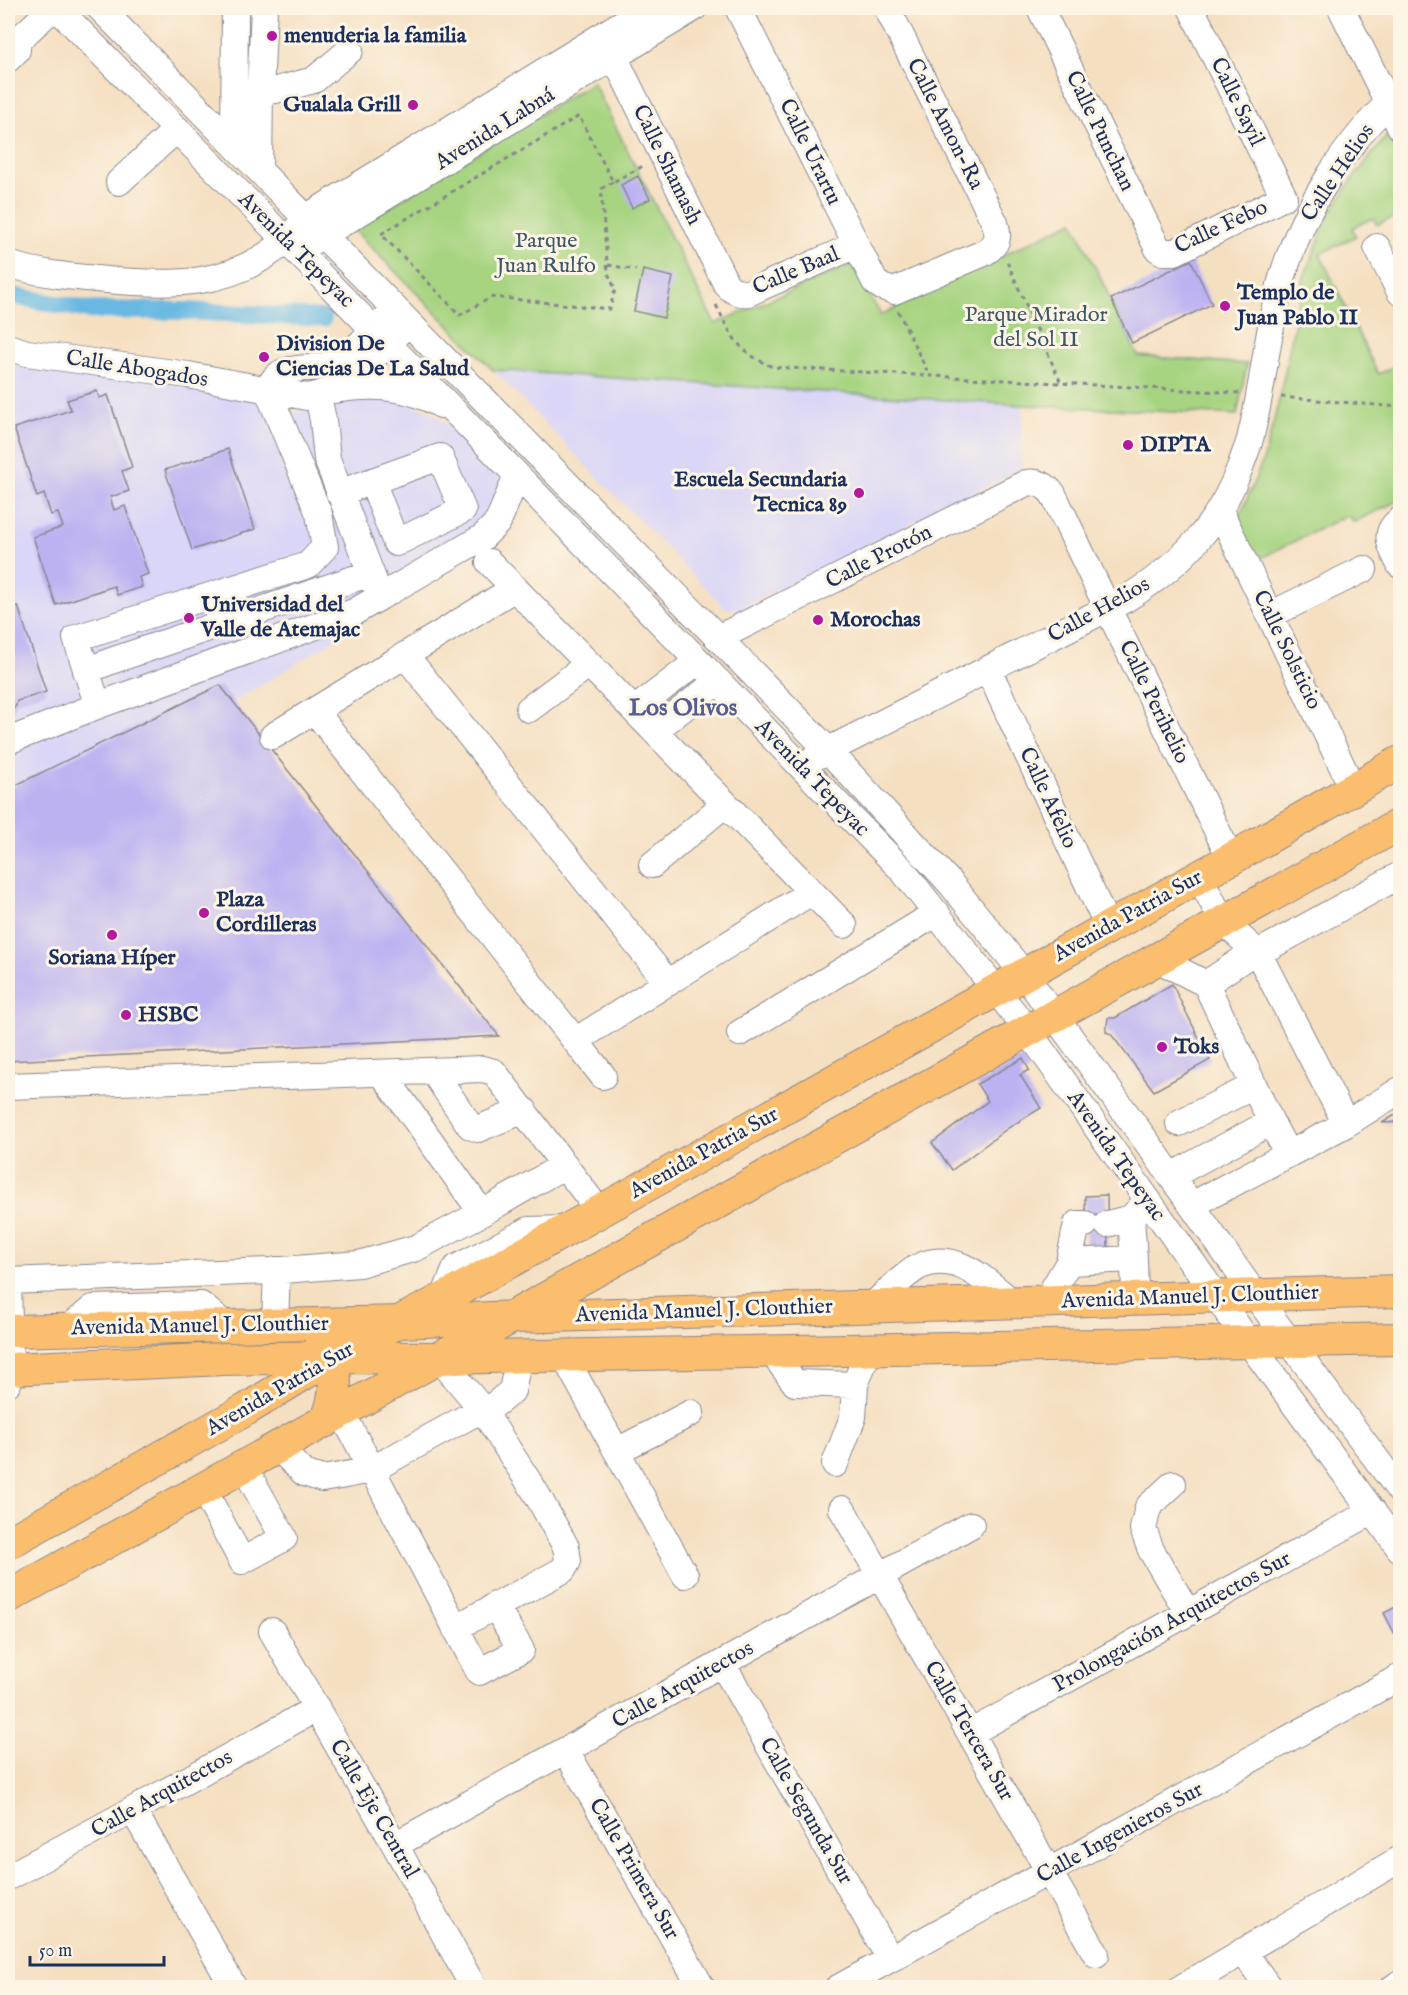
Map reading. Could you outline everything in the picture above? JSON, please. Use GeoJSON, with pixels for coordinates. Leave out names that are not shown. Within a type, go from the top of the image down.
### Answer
{"type":"FeatureCollection","features":[{"type":"Feature","properties":{"kind":"main road","name":"Avenida Patria Sur"},"geometry":{"type":"LineString","coordinates":[[13,1533],[247,1409],[331,1357],[402,1322],[1401,762]]}},
{"type":"Feature","properties":{"kind":"main road"},"geometry":{"type":"LineString","coordinates":[[8,1597],[1401,824]]}},
{"type":"Feature","properties":{"kind":"main road","name":"Avenida Manuel J. Clouthier"},"geometry":{"type":"LineString","coordinates":[[8,1331],[402,1322],[1401,1291]]}},
{"type":"Feature","properties":{"kind":"main road"},"geometry":{"type":"LineString","coordinates":[[290,1323],[320,1339],[331,1357],[336,1384],[334,1417]]}},
{"type":"Feature","properties":{"kind":"main road","name":"Avenida Manuel J. Clouthier"},"geometry":{"type":"LineString","coordinates":[[8,1374],[224,1359],[564,1356],[1401,1339]]}},
{"type":"Feature","properties":{"kind":"main road"},"geometry":{"type":"LineString","coordinates":[[224,1359],[244,1369],[253,1380],[255,1396],[247,1409]]}},
{"type":"Feature","properties":{"kind":"street"},"geometry":{"type":"LineString","coordinates":[[8,59],[17,50],[17,41],[55,8]]}},
{"type":"Feature","properties":{"kind":"street","name":"Avenida Tepeyac"},"geometry":{"type":"LineString","coordinates":[[55,8],[320,274],[903,871],[1028,1030],[1118,1216],[1216,1296],[1401,1549]]}},
{"type":"Feature","properties":{"kind":"street","name":"Avenida Tepeyac"},"geometry":{"type":"LineString","coordinates":[[100,8],[828,750],[951,884],[1024,974],[1255,1295],[1400,1489]]}},
{"type":"Feature","properties":{"kind":"street"},"geometry":{"type":"LineString","coordinates":[[235,8],[259,168]]}},
{"type":"Feature","properties":{"kind":"street"},"geometry":{"type":"LineString","coordinates":[[234,143],[247,93],[264,8]]}},
{"type":"Feature","properties":{"kind":"street","name":"Avenida Labná"},"geometry":{"type":"LineString","coordinates":[[315,226],[602,34],[647,8]]}},
{"type":"Feature","properties":{"kind":"street","name":"Avenida Labná"},"geometry":{"type":"LineString","coordinates":[[315,226],[614,57],[694,8]]}},
{"type":"Feature","properties":{"kind":"street","name":"Calle Urartu"},"geometry":{"type":"LineString","coordinates":[[738,8],[875,282],[888,290]]}},
{"type":"Feature","properties":{"kind":"street","name":"Calle Amon-Ra"},"geometry":{"type":"LineString","coordinates":[[886,8],[995,223],[998,232],[997,241]]}},
{"type":"Feature","properties":{"kind":"street","name":"Calle Punchan"},"geometry":{"type":"LineString","coordinates":[[1040,8],[1155,245],[1163,252]]}},
{"type":"Feature","properties":{"kind":"street","name":"Calle Sayil"},"geometry":{"type":"LineString","coordinates":[[1191,8],[1284,197]]}},
{"type":"Feature","properties":{"kind":"street"},"geometry":{"type":"LineString","coordinates":[[1341,8],[1394,98],[1401,127]]}},
{"type":"Feature","properties":{"kind":"street","name":"Calle Shamash"},"geometry":{"type":"LineString","coordinates":[[602,34],[726,284],[724,295]]}},
{"type":"Feature","properties":{"kind":"street"},"geometry":{"type":"LineString","coordinates":[[247,93],[314,80],[350,50]]}},
{"type":"Feature","properties":{"kind":"street","name":"Calle Helios"},"geometry":{"type":"LineString","coordinates":[[800,765],[1107,609],[1144,588],[1195,543],[1220,511],[1235,480],[1251,436],[1269,330],[1282,278],[1300,229],[1321,190],[1359,136],[1394,98]]}},
{"type":"Feature","properties":{"kind":"street"},"geometry":{"type":"LineString","coordinates":[[119,182],[177,129]]}},
{"type":"Feature","properties":{"kind":"street","name":"Calle Febo"},"geometry":{"type":"LineString","coordinates":[[1163,252],[1175,252],[1284,197],[1310,210]]}},
{"type":"Feature","properties":{"kind":"street"},"geometry":{"type":"LineString","coordinates":[[8,264],[28,270],[74,277],[155,284],[193,282],[236,271],[272,251],[291,245],[315,226]]}},
{"type":"Feature","properties":{"kind":"street"},"geometry":{"type":"LineString","coordinates":[[888,290],[901,289],[984,253],[997,241]]}},
{"type":"Feature","properties":{"kind":"street","name":"Calle Baal"},"geometry":{"type":"LineString","coordinates":[[724,295],[748,293],[856,245]]}},
{"type":"Feature","properties":{"kind":"street"},"geometry":{"type":"LineString","coordinates":[[1377,247],[1400,289]]}},
{"type":"Feature","properties":{"kind":"street"},"geometry":{"type":"LineString","coordinates":[[102,704],[94,694],[76,638],[308,565],[325,547],[319,514],[268,391],[270,383],[280,372],[320,367],[345,356],[397,310]]}},
{"type":"Feature","properties":{"kind":"street"},"geometry":{"type":"LineString","coordinates":[[375,330],[351,377],[326,393],[323,420],[327,459],[380,597]]}},
{"type":"Feature","properties":{"kind":"street","name":"Calle Abogados"},"geometry":{"type":"LineString","coordinates":[[8,346],[27,353],[188,375],[297,396],[361,386],[386,387],[425,396],[460,417]]}},
{"type":"Feature","properties":{"kind":"street"},"geometry":{"type":"LineString","coordinates":[[300,469],[327,459]]}},
{"type":"Feature","properties":{"kind":"street"},"geometry":{"type":"LineString","coordinates":[[8,741],[102,704],[354,612],[483,537],[498,522],[517,475]]}},
{"type":"Feature","properties":{"kind":"street"},"geometry":{"type":"LineString","coordinates":[[339,493],[372,481]]}},
{"type":"Feature","properties":{"kind":"street","name":"Calle Protón"},"geometry":{"type":"LineString","coordinates":[[718,638],[1026,483],[1042,484]]}},
{"type":"Feature","properties":{"kind":"street","name":"Calle Perihelio"},"geometry":{"type":"LineString","coordinates":[[1042,484],[1053,494],[1107,609],[1231,859]]}},
{"type":"Feature","properties":{"kind":"street","name":"Calle Solsticio"},"geometry":{"type":"LineString","coordinates":[[1220,511],[1353,789]]}},
{"type":"Feature","properties":{"kind":"street"},"geometry":{"type":"LineString","coordinates":[[1395,525],[1391,545],[1401,565]]}},
{"type":"Feature","properties":{"kind":"street"},"geometry":{"type":"LineString","coordinates":[[489,562],[844,925]]}},
{"type":"Feature","properties":{"kind":"street"},"geometry":{"type":"LineString","coordinates":[[1270,615],[1365,569]]}},
{"type":"Feature","properties":{"kind":"street"},"geometry":{"type":"LineString","coordinates":[[86,671],[371,573]]}},
{"type":"Feature","properties":{"kind":"street"},"geometry":{"type":"LineString","coordinates":[[340,584],[350,595],[354,612]]}},
{"type":"Feature","properties":{"kind":"street"},"geometry":{"type":"LineString","coordinates":[[273,736],[515,588]]}},
{"type":"Feature","properties":{"kind":"street"},"geometry":{"type":"LineString","coordinates":[[405,656],[668,983]]}},
{"type":"Feature","properties":{"kind":"street"},"geometry":{"type":"LineString","coordinates":[[634,710],[698,661]]}},
{"type":"Feature","properties":{"kind":"street"},"geometry":{"type":"LineString","coordinates":[[529,710],[589,664]]}},
{"type":"Feature","properties":{"kind":"street","name":"Calle Afelio"},"geometry":{"type":"LineString","coordinates":[[988,669],[1108,927]]}},
{"type":"Feature","properties":{"kind":"street"},"geometry":{"type":"LineString","coordinates":[[654,731],[718,681]]}},
{"type":"Feature","properties":{"kind":"street"},"geometry":{"type":"LineString","coordinates":[[315,711],[603,1077]]}},
{"type":"Feature","properties":{"kind":"street"},"geometry":{"type":"LineString","coordinates":[[652,865],[725,804]]}},
{"type":"Feature","properties":{"kind":"street"},"geometry":{"type":"LineString","coordinates":[[1206,984],[1256,952],[1401,875]]}},
{"type":"Feature","properties":{"kind":"street"},"geometry":{"type":"LineString","coordinates":[[1199,876],[1223,922],[1256,952],[1346,1124]]}},
{"type":"Feature","properties":{"kind":"street"},"geometry":{"type":"LineString","coordinates":[[575,1041],[812,892]]}},
{"type":"Feature","properties":{"kind":"street"},"geometry":{"type":"LineString","coordinates":[[740,1033],[936,913]]}},
{"type":"Feature","properties":{"kind":"street"},"geometry":{"type":"LineString","coordinates":[[1157,959],[1206,984],[1288,1154]]}},
{"type":"Feature","properties":{"kind":"street"},"geometry":{"type":"LineString","coordinates":[[8,1086],[483,1069],[494,1072],[599,1211]]}},
{"type":"Feature","properties":{"kind":"street"},"geometry":{"type":"LineString","coordinates":[[433,1071],[470,1126],[478,1129],[487,1127],[524,1110]]}},
{"type":"Feature","properties":{"kind":"street"},"geometry":{"type":"LineString","coordinates":[[382,1073],[482,1213]]}},
{"type":"Feature","properties":{"kind":"street"},"geometry":{"type":"LineString","coordinates":[[1179,1123],[1254,1086]]}},
{"type":"Feature","properties":{"kind":"street"},"geometry":{"type":"LineString","coordinates":[[1192,1205],[1346,1124],[1401,1090]]}},
{"type":"Feature","properties":{"kind":"street"},"geometry":{"type":"LineString","coordinates":[[1171,1176],[1271,1122]]}},
{"type":"Feature","properties":{"kind":"street"},"geometry":{"type":"LineString","coordinates":[[437,1151],[470,1126]]}},
{"type":"Feature","properties":{"kind":"street"},"geometry":{"type":"LineString","coordinates":[[8,1374],[8,1281],[277,1270],[359,1264],[416,1248],[565,1165]]}},
{"type":"Feature","properties":{"kind":"street"},"geometry":{"type":"LineString","coordinates":[[1046,1301],[1069,1262],[1077,1224],[1118,1216],[1134,1259],[1135,1298]]}},
{"type":"Feature","properties":{"kind":"street"},"geometry":{"type":"LineString","coordinates":[[1069,1262],[1134,1259]]}},
{"type":"Feature","properties":{"kind":"street"},"geometry":{"type":"LineString","coordinates":[[872,1306],[917,1268],[938,1261],[956,1262],[979,1274],[1012,1302]]}},
{"type":"Feature","properties":{"kind":"street"},"geometry":{"type":"LineString","coordinates":[[277,1270],[290,1323]]}},
{"type":"Feature","properties":{"kind":"street"},"geometry":{"type":"LineString","coordinates":[[835,1464],[853,1417],[855,1385],[869,1349]]}},
{"type":"Feature","properties":{"kind":"street"},"geometry":{"type":"LineString","coordinates":[[771,1351],[795,1383],[855,1385]]}},
{"type":"Feature","properties":{"kind":"street"},"geometry":{"type":"LineString","coordinates":[[278,1448],[304,1473],[322,1479],[371,1470],[482,1409],[493,1406],[512,1391],[519,1356]]}},
{"type":"Feature","properties":{"kind":"street"},"geometry":{"type":"LineString","coordinates":[[564,1356],[685,1575]]}},
{"type":"Feature","properties":{"kind":"street"},"geometry":{"type":"LineString","coordinates":[[439,1358],[482,1409],[536,1493],[566,1547],[568,1561],[562,1570],[455,1628]]}},
{"type":"Feature","properties":{"kind":"street"},"geometry":{"type":"LineString","coordinates":[[617,1451],[691,1413]]}},
{"type":"Feature","properties":{"kind":"street"},"geometry":{"type":"LineString","coordinates":[[334,1417],[371,1470],[479,1672],[520,1650],[495,1605]]}},
{"type":"Feature","properties":{"kind":"street"},"geometry":{"type":"LineString","coordinates":[[203,1489],[242,1561],[284,1538],[244,1467]]}},
{"type":"Feature","properties":{"kind":"street"},"geometry":{"type":"LineString","coordinates":[[1173,1484],[1148,1507],[1143,1529],[1151,1550],[1188,1613]]}},
{"type":"Feature","properties":{"kind":"street","name":"Calle Tercera Sur"},"geometry":{"type":"LineString","coordinates":[[842,1509],[1096,1954]]}},
{"type":"Feature","properties":{"kind":"street","name":"Prolongación Arquitectos Sur"},"geometry":{"type":"LineString","coordinates":[[970,1733],[1373,1511]]}},
{"type":"Feature","properties":{"kind":"street","name":"Calle Arquitectos"},"geometry":{"type":"LineString","coordinates":[[396,1845],[971,1524]]}},
{"type":"Feature","properties":{"kind":"street","name":"Calle Eje Central"},"geometry":{"type":"LineString","coordinates":[[272,1631],[396,1845],[474,1988]]}},
{"type":"Feature","properties":{"kind":"street","name":"Calle Segunda Sur"},"geometry":{"type":"LineString","coordinates":[[722,1663],[890,1959]]}},
{"type":"Feature","properties":{"kind":"street","name":"Calle Ingenieros Sur"},"geometry":{"type":"LineString","coordinates":[[838,1988],[1401,1677]]}},
{"type":"Feature","properties":{"kind":"street","name":"Calle Arquitectos"},"geometry":{"type":"LineString","coordinates":[[8,1877],[316,1708]]}},
{"type":"Feature","properties":{"kind":"street","name":"Calle Primera Sur"},"geometry":{"type":"LineString","coordinates":[[566,1751],[702,1988]]}},
{"type":"Feature","properties":{"kind":"street"},"geometry":{"type":"LineString","coordinates":[[133,1810],[234,1988]]}},
{"type":"Feature","properties":{"kind":"street"},"geometry":{"type":"LineString","coordinates":[[1181,1988],[1401,1859]]}},
{"type":"Feature","properties":{"kind":"street"},"geometry":{"type":"LineString","coordinates":[[1243,1951],[1269,1988]]}},
{"type":"Feature","properties":{"kind":"street"},"geometry":{"type":"LineString","coordinates":[[1393,1988],[1401,1983]]}},
{"type":"Feature","properties":{"kind":"path"},"geometry":{"type":"LineString","coordinates":[[613,182],[579,116],[381,234],[460,315],[492,297],[610,309],[615,289],[608,273],[601,189],[662,155]]}},
{"type":"Feature","properties":{"kind":"path"},"geometry":{"type":"LineString","coordinates":[[997,241],[1061,383]]}},
{"type":"Feature","properties":{"kind":"path"},"geometry":{"type":"LineString","coordinates":[[608,265],[636,270]]}},
{"type":"Feature","properties":{"kind":"path"},"geometry":{"type":"LineString","coordinates":[[888,290],[930,376]]}},
{"type":"Feature","properties":{"kind":"path"},"geometry":{"type":"LineString","coordinates":[[724,295],[728,329],[742,349],[755,359],[773,367],[1258,394],[1401,407]]}},
{"type":"Feature","properties":{"kind":"shaded area","name":"Universidad del Valle de Atemajac"},"geometry":{"type":"Polygon","coordinates":[[[8,363],[34,369],[164,380],[251,399],[294,412],[374,397],[406,401],[438,416],[525,502],[478,551],[234,702],[220,685],[8,789],[8,363]]]}},
{"type":"Feature","properties":{"kind":"shaded area"},"geometry":{"type":"Polygon","coordinates":[[[493,370],[1023,405],[1021,469],[740,609],[725,608],[493,370]]]}},
{"type":"Feature","properties":{"kind":"green space"},"geometry":{"type":"Polygon","coordinates":[[[593,82],[715,324],[852,264],[881,315],[1073,221],[1138,356],[1247,364],[1237,415],[1023,405],[493,370],[353,229],[593,82]]]}},
{"type":"Feature","properties":{"kind":"green space"},"geometry":{"type":"Polygon","coordinates":[[[1391,131],[1400,150],[1400,214],[1377,225],[1373,218],[1352,228],[1356,236],[1320,254],[1378,374],[1400,364],[1400,500],[1354,522],[1347,515],[1251,563],[1233,526],[1264,458],[1278,405],[1304,277],[1328,217],[1351,181],[1391,131]]]}},
{"type":"Feature","properties":{"kind":"building"},"geometry":{"type":"Polygon","coordinates":[[[638,176],[650,199],[632,208],[621,185],[638,176]]]}},
{"type":"Feature","properties":{"kind":"building"},"geometry":{"type":"Polygon","coordinates":[[[1191,260],[1212,304],[1132,343],[1111,299],[1191,260]]]}},
{"type":"Feature","properties":{"kind":"building"},"geometry":{"type":"Polygon","coordinates":[[[643,270],[673,277],[664,318],[634,311],[643,270]]]}},
{"type":"Feature","properties":{"kind":"building"},"geometry":{"type":"Polygon","coordinates":[[[97,391],[99,398],[108,395],[132,467],[122,471],[129,491],[110,497],[114,510],[125,506],[148,574],[139,577],[142,587],[117,595],[114,586],[56,605],[33,537],[63,527],[58,513],[51,515],[44,494],[37,497],[14,428],[71,410],[67,400],[97,391]]]}},
{"type":"Feature","properties":{"kind":"building"},"geometry":{"type":"Polygon","coordinates":[[[228,449],[255,529],[192,550],[165,470],[228,449]]]}},
{"type":"Feature","properties":{"kind":"building"},"geometry":{"type":"Polygon","coordinates":[[[8,600],[10,608],[18,606],[46,692],[17,701],[12,710],[8,710],[8,600]]]}},
{"type":"Feature","properties":{"kind":"building","name":"Plaza Cordilleras"},"geometry":{"type":"Polygon","coordinates":[[[220,685],[499,1036],[8,1061],[8,789],[220,685]]]}},
{"type":"Feature","properties":{"kind":"building","name":"Toks"},"geometry":{"type":"Polygon","coordinates":[[[1172,984],[1210,1060],[1154,1091],[1111,1034],[1106,1032],[1108,1018],[1115,1018],[1172,984]]]}},
{"type":"Feature","properties":{"kind":"building"},"geometry":{"type":"Polygon","coordinates":[[[1023,1058],[1029,1070],[1020,1075],[1041,1108],[1008,1128],[952,1170],[932,1143],[988,1101],[977,1084],[1023,1058]]]}},
{"type":"Feature","properties":{"kind":"building"},"geometry":{"type":"Polygon","coordinates":[[[1400,1112],[1400,1122],[1382,1123],[1400,1112]]]}},
{"type":"Feature","properties":{"kind":"building"},"geometry":{"type":"Polygon","coordinates":[[[1107,1195],[1108,1254],[1086,1254],[1085,1196],[1107,1195]]]}},
{"type":"Feature","properties":{"kind":"building"},"geometry":{"type":"Polygon","coordinates":[[[1400,1605],[1400,1641],[1399,1642],[1384,1613],[1400,1605]]]}},
{"type":"Feature","properties":{"kind":"waterway"},"geometry":{"type":"LineString","coordinates":[[8,295],[89,310],[186,311],[323,318]]}},
{"type":"Feature","properties":{"kind":"place","name":"menuderia la familia"},"geometry":{"type":"Point","coordinates":[272,36]}},
{"type":"Feature","properties":{"kind":"place","name":"Gualala Grill"},"geometry":{"type":"Point","coordinates":[413,105]}},
{"type":"Feature","properties":{"kind":"place","name":"Templo de Juan Pablo II"},"geometry":{"type":"Point","coordinates":[1225,306]}},
{"type":"Feature","properties":{"kind":"place","name":"Division De Ciencias De La Salud"},"geometry":{"type":"Point","coordinates":[264,357]}},
{"type":"Feature","properties":{"kind":"place","name":"DIPTA"},"geometry":{"type":"Point","coordinates":[1128,445]}},
{"type":"Feature","properties":{"kind":"place","name":"Escuela Secundaria Tecnica 89"},"geometry":{"type":"Point","coordinates":[859,493]}},
{"type":"Feature","properties":{"kind":"place","name":"Universidad del Valle de Atemajac"},"geometry":{"type":"Point","coordinates":[189,618]}},
{"type":"Feature","properties":{"kind":"place","name":"Morochas"},"geometry":{"type":"Point","coordinates":[818,620]}},
{"type":"Feature","properties":{"kind":"place","name":"Plaza Cordilleras"},"geometry":{"type":"Point","coordinates":[204,913]}},
{"type":"Feature","properties":{"kind":"place","name":"Soriana Híper"},"geometry":{"type":"Point","coordinates":[112,935]}},
{"type":"Feature","properties":{"kind":"place","name":"HSBC"},"geometry":{"type":"Point","coordinates":[126,1015]}},
{"type":"Feature","properties":{"kind":"place","name":"Toks"},"geometry":{"type":"Point","coordinates":[1162,1047]}},
{"type":"Feature","properties":{"kind":"district","name":"Los Olivos"},"geometry":{"type":"Point","coordinates":[683,708]}},
{"type":"Feature","properties":{"kind":"park label","name":"Parque Juan Rulfo"},"geometry":{"type":"Point","coordinates":[546,254]}},
{"type":"Feature","properties":{"kind":"park label","name":"Parque Mirador del Sol II"},"geometry":{"type":"Point","coordinates":[1036,328]}}]}
